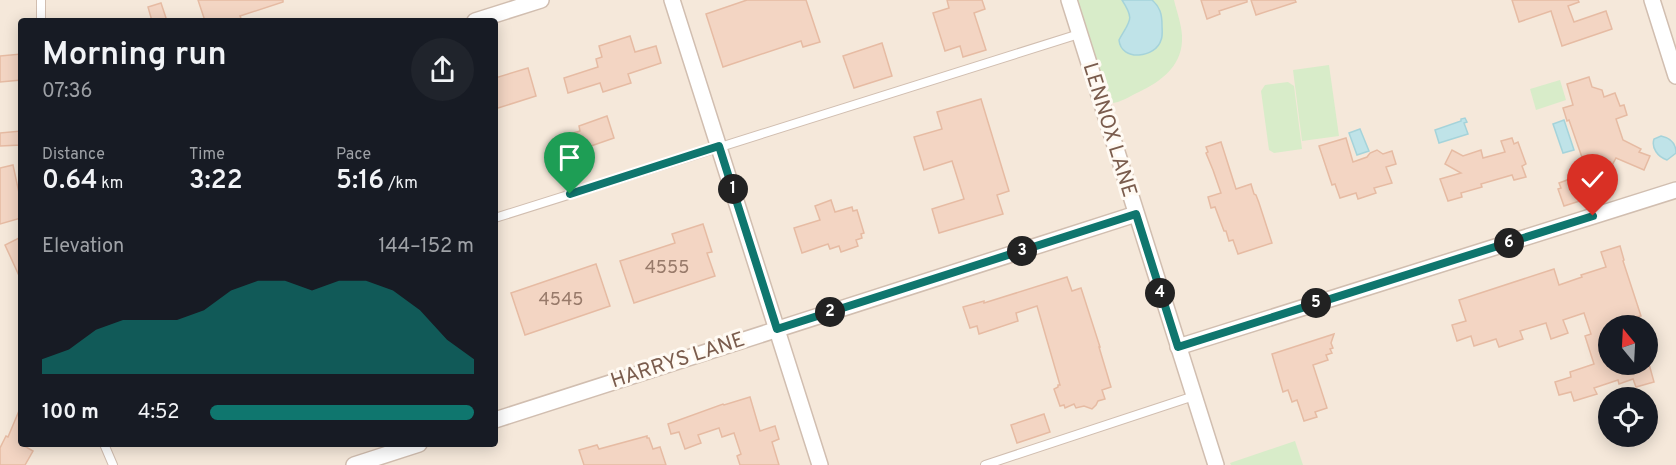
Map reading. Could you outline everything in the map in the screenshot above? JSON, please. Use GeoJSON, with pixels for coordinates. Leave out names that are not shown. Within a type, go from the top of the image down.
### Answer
{"type":"FeatureCollection","features":[{"type":"Feature","properties":{"kind":"street"},"geometry":{"type":"LineString","coordinates":[[484,18],[541,0]]}},
{"type":"Feature","properties":{"kind":"street"},"geometry":{"type":"LineString","coordinates":[[672,0],[820,465]]}},
{"type":"Feature","properties":{"kind":"street","name":"LENNOX LANE"},"geometry":{"type":"LineString","coordinates":[[1069,0],[1216,465]]}},
{"type":"Feature","properties":{"kind":"street"},"geometry":{"type":"LineString","coordinates":[[1652,0],[1676,76]]}},
{"type":"Feature","properties":{"kind":"street"},"geometry":{"type":"LineString","coordinates":[[1178,347],[1676,190]]}},
{"type":"Feature","properties":{"kind":"street","name":"HARRYS LANE"},"geometry":{"type":"LineString","coordinates":[[498,419],[1136,214]]}},
{"type":"Feature","properties":{"kind":"street"},"geometry":{"type":"LineString","coordinates":[[354,465],[410,447]]}},
{"type":"Feature","properties":{"kind":"lane"},"geometry":{"type":"LineString","coordinates":[[41,0],[41,18]]}},
{"type":"Feature","properties":{"kind":"lane"},"geometry":{"type":"LineString","coordinates":[[498,217],[1079,34]]}},
{"type":"Feature","properties":{"kind":"lane"},"geometry":{"type":"LineString","coordinates":[[985,465],[1194,396]]}},
{"type":"Feature","properties":{"kind":"lane"},"geometry":{"type":"LineString","coordinates":[[105,447],[113,465]]}},
{"type":"Feature","properties":{"kind":"shaded area"},"geometry":{"type":"Polygon","coordinates":[[[0,0],[1676,0],[1676,465],[0,465],[0,0]]]}},
{"type":"Feature","properties":{"kind":"green space"},"geometry":{"type":"Polygon","coordinates":[[[1073,0],[1174,0],[1182,36],[1178,59],[1162,78],[1147,88],[1121,101],[1109,103],[1073,0]]]}},
{"type":"Feature","properties":{"kind":"green space"},"geometry":{"type":"Polygon","coordinates":[[[1329,65],[1339,136],[1302,141],[1293,70],[1329,65]]]}},
{"type":"Feature","properties":{"kind":"green space"},"geometry":{"type":"Polygon","coordinates":[[[1560,80],[1566,100],[1536,110],[1530,89],[1560,80]]]}},
{"type":"Feature","properties":{"kind":"green space"},"geometry":{"type":"Polygon","coordinates":[[[1288,82],[1294,86],[1302,149],[1274,153],[1269,150],[1261,91],[1265,85],[1288,82]]]}},
{"type":"Feature","properties":{"kind":"green space"},"geometry":{"type":"Polygon","coordinates":[[[1295,441],[1303,465],[1231,465],[1230,463],[1295,441]]]}},
{"type":"Feature","properties":{"kind":"water"},"geometry":{"type":"Polygon","coordinates":[[[1122,0],[1152,0],[1159,8],[1162,17],[1162,37],[1153,51],[1139,55],[1126,52],[1121,47],[1119,40],[1130,20],[1129,12],[1122,0]]]}},
{"type":"Feature","properties":{"kind":"water"},"geometry":{"type":"Polygon","coordinates":[[[1465,118],[1467,122],[1464,123],[1468,134],[1439,143],[1435,130],[1465,118]]]}},
{"type":"Feature","properties":{"kind":"water"},"geometry":{"type":"Polygon","coordinates":[[[1564,120],[1574,150],[1563,153],[1553,124],[1564,120]]]}},
{"type":"Feature","properties":{"kind":"water"},"geometry":{"type":"Polygon","coordinates":[[[1360,129],[1369,151],[1357,155],[1349,133],[1360,129]]]}},
{"type":"Feature","properties":{"kind":"water"},"geometry":{"type":"Polygon","coordinates":[[[1661,136],[1668,138],[1675,146],[1676,153],[1667,160],[1654,149],[1654,139],[1661,136]]]}},
{"type":"Feature","properties":{"kind":"building"},"geometry":{"type":"Polygon","coordinates":[[[198,0],[283,0],[283,2],[240,16],[241,18],[204,18],[198,0]]]}},
{"type":"Feature","properties":{"kind":"building"},"geometry":{"type":"Polygon","coordinates":[[[747,0],[806,0],[820,42],[803,47],[801,41],[723,67],[706,14],[747,0]]]}},
{"type":"Feature","properties":{"kind":"building"},"geometry":{"type":"Polygon","coordinates":[[[947,0],[982,0],[985,9],[974,13],[986,50],[963,57],[960,46],[945,51],[933,13],[949,8],[947,0]]]}},
{"type":"Feature","properties":{"kind":"building"},"geometry":{"type":"Polygon","coordinates":[[[1201,0],[1247,0],[1247,2],[1219,11],[1220,14],[1207,19],[1201,0]]]}},
{"type":"Feature","properties":{"kind":"building"},"geometry":{"type":"Polygon","coordinates":[[[1251,0],[1295,0],[1296,2],[1256,15],[1251,0]]]}},
{"type":"Feature","properties":{"kind":"building"},"geometry":{"type":"Polygon","coordinates":[[[1512,0],[1578,0],[1579,2],[1568,6],[1574,22],[1606,11],[1612,29],[1562,46],[1551,11],[1519,22],[1512,0]]]}},
{"type":"Feature","properties":{"kind":"building"},"geometry":{"type":"Polygon","coordinates":[[[161,3],[166,18],[151,18],[148,7],[161,3]]]}},
{"type":"Feature","properties":{"kind":"building"},"geometry":{"type":"Polygon","coordinates":[[[630,36],[635,52],[656,46],[661,63],[628,74],[631,83],[603,92],[600,83],[568,93],[564,78],[598,67],[596,59],[602,57],[599,46],[630,36]]]}},
{"type":"Feature","properties":{"kind":"building"},"geometry":{"type":"Polygon","coordinates":[[[882,43],[892,76],[854,88],[843,56],[882,43]]]}},
{"type":"Feature","properties":{"kind":"building"},"geometry":{"type":"Polygon","coordinates":[[[18,54],[18,80],[0,82],[0,56],[18,54]]]}},
{"type":"Feature","properties":{"kind":"building"},"geometry":{"type":"Polygon","coordinates":[[[528,68],[536,96],[498,108],[498,77],[528,68]]]}},
{"type":"Feature","properties":{"kind":"building"},"geometry":{"type":"Polygon","coordinates":[[[1589,77],[1592,87],[1602,90],[1604,97],[1615,93],[1620,106],[1624,105],[1627,115],[1616,119],[1623,140],[1641,149],[1639,152],[1650,156],[1644,170],[1616,158],[1605,178],[1585,166],[1563,108],[1573,105],[1567,84],[1589,77]]]}},
{"type":"Feature","properties":{"kind":"building"},"geometry":{"type":"Polygon","coordinates":[[[981,99],[1009,191],[997,195],[1003,214],[939,233],[932,209],[964,199],[952,161],[924,170],[914,137],[942,129],[937,112],[981,99]]]}},
{"type":"Feature","properties":{"kind":"building"},"geometry":{"type":"Polygon","coordinates":[[[607,116],[614,138],[588,147],[590,155],[562,165],[553,139],[580,131],[579,126],[607,116]]]}},
{"type":"Feature","properties":{"kind":"building"},"geometry":{"type":"Polygon","coordinates":[[[18,131],[18,145],[0,146],[0,133],[18,131]]]}},
{"type":"Feature","properties":{"kind":"building"},"geometry":{"type":"Polygon","coordinates":[[[1346,138],[1353,162],[1377,150],[1383,154],[1392,151],[1396,164],[1386,167],[1392,183],[1374,188],[1376,193],[1358,199],[1356,193],[1340,198],[1335,184],[1332,185],[1319,146],[1346,138]]]}},
{"type":"Feature","properties":{"kind":"building"},"geometry":{"type":"Polygon","coordinates":[[[1512,138],[1514,144],[1518,142],[1526,164],[1522,166],[1526,177],[1514,180],[1512,175],[1481,184],[1482,187],[1461,193],[1462,197],[1448,201],[1440,179],[1461,173],[1445,164],[1452,150],[1463,156],[1481,150],[1483,158],[1505,152],[1501,141],[1512,138]]]}},
{"type":"Feature","properties":{"kind":"building"},"geometry":{"type":"Polygon","coordinates":[[[1221,142],[1236,189],[1251,184],[1272,243],[1238,254],[1233,240],[1229,241],[1224,231],[1215,207],[1211,208],[1208,197],[1221,193],[1206,153],[1208,152],[1206,147],[1221,142]]]}},
{"type":"Feature","properties":{"kind":"building"},"geometry":{"type":"Polygon","coordinates":[[[13,165],[18,188],[18,219],[0,224],[0,168],[13,165]]]}},
{"type":"Feature","properties":{"kind":"building"},"geometry":{"type":"Polygon","coordinates":[[[1578,176],[1586,199],[1564,206],[1558,189],[1561,188],[1559,183],[1578,176]]]}},
{"type":"Feature","properties":{"kind":"building"},"geometry":{"type":"Polygon","coordinates":[[[831,200],[835,212],[852,207],[853,211],[857,210],[864,233],[861,234],[862,238],[856,240],[858,246],[841,252],[839,246],[830,249],[828,244],[802,253],[794,228],[820,220],[815,206],[831,200]]]}},
{"type":"Feature","properties":{"kind":"building"},"geometry":{"type":"Polygon","coordinates":[[[703,224],[712,252],[707,253],[715,276],[634,303],[620,261],[675,243],[672,234],[703,224]]]}},
{"type":"Feature","properties":{"kind":"building"},"geometry":{"type":"Polygon","coordinates":[[[18,238],[18,273],[5,245],[18,238]]]}},
{"type":"Feature","properties":{"kind":"building"},"geometry":{"type":"Polygon","coordinates":[[[1620,246],[1641,315],[1598,315],[1598,375],[1652,375],[1654,382],[1636,387],[1633,379],[1619,384],[1618,380],[1594,388],[1597,394],[1574,401],[1571,392],[1559,395],[1555,382],[1571,377],[1570,372],[1594,364],[1585,336],[1591,334],[1584,313],[1563,320],[1568,333],[1551,339],[1546,323],[1520,331],[1523,339],[1499,347],[1496,339],[1474,346],[1471,336],[1457,341],[1452,325],[1466,321],[1459,300],[1554,269],[1559,285],[1606,267],[1601,252],[1620,246]]]}},
{"type":"Feature","properties":{"kind":"building"},"geometry":{"type":"Polygon","coordinates":[[[596,264],[610,306],[525,335],[511,293],[596,264]]]}},
{"type":"Feature","properties":{"kind":"building"},"geometry":{"type":"Polygon","coordinates":[[[1067,277],[1072,291],[1081,288],[1111,387],[1102,390],[1105,399],[1098,401],[1092,409],[1084,406],[1076,408],[1074,404],[1065,408],[1064,405],[1060,406],[1054,389],[1060,385],[1037,306],[1016,313],[1018,321],[979,334],[977,326],[970,328],[963,307],[984,301],[984,303],[1067,277]]]}},
{"type":"Feature","properties":{"kind":"building"},"geometry":{"type":"Polygon","coordinates":[[[1334,334],[1331,343],[1333,348],[1330,349],[1332,353],[1326,355],[1328,360],[1313,365],[1327,408],[1315,412],[1317,417],[1304,421],[1297,400],[1292,402],[1288,390],[1283,392],[1272,354],[1334,334]]]}},
{"type":"Feature","properties":{"kind":"building"},"geometry":{"type":"Polygon","coordinates":[[[750,397],[760,431],[775,426],[779,439],[772,442],[779,465],[740,465],[737,456],[741,454],[734,433],[722,437],[719,428],[698,435],[701,443],[685,449],[679,432],[671,434],[668,424],[750,397]]]}},
{"type":"Feature","properties":{"kind":"building"},"geometry":{"type":"Polygon","coordinates":[[[18,413],[18,447],[26,447],[33,451],[25,465],[0,465],[0,448],[6,436],[8,437],[18,413]]]}},
{"type":"Feature","properties":{"kind":"building"},"geometry":{"type":"Polygon","coordinates":[[[1044,414],[1050,432],[1017,443],[1011,425],[1044,414]]]}},
{"type":"Feature","properties":{"kind":"building"},"geometry":{"type":"Polygon","coordinates":[[[647,436],[653,449],[660,447],[666,465],[584,465],[579,450],[597,445],[599,449],[647,436]]]}},
{"type":"Feature","properties":{"kind":"route"},"geometry":{"type":"LineString","coordinates":[[570,194],[719,146],[777,329],[1136,214],[1178,347],[1593,216]]}}]}
